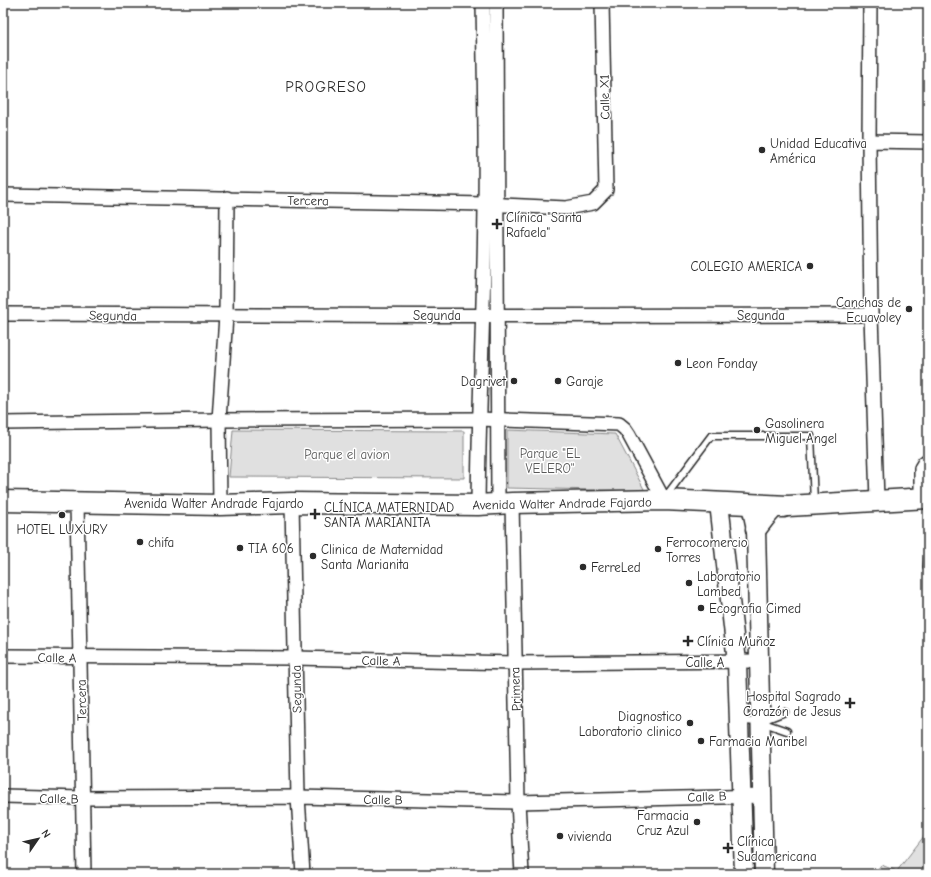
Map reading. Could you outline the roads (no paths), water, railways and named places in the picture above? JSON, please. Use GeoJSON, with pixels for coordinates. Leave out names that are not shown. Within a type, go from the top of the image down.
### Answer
{"type":"FeatureCollection","features":[{"type":"Feature","properties":{"kind":"main road","name":"Avenida Walter Andrade Fajardo"},"geometry":{"type":"LineString","coordinates":[[3,501],[220,505],[292,503],[478,505],[664,500],[788,506],[925,498]]}},
{"type":"Feature","properties":{"kind":"main road"},"geometry":{"type":"LineString","coordinates":[[756,529],[774,507],[788,506]]}},
{"type":"Feature","properties":{"kind":"street"},"geometry":{"type":"LineString","coordinates":[[483,3],[491,204]]}},
{"type":"Feature","properties":{"kind":"street"},"geometry":{"type":"LineString","coordinates":[[478,505],[478,419],[483,314],[491,204],[496,3]]}},
{"type":"Feature","properties":{"kind":"street","name":"Calle X1"},"geometry":{"type":"LineString","coordinates":[[602,3],[606,190]]}},
{"type":"Feature","properties":{"kind":"street"},"geometry":{"type":"LineString","coordinates":[[870,3],[869,141],[871,315],[877,502]]}},
{"type":"Feature","properties":{"kind":"street"},"geometry":{"type":"LineString","coordinates":[[869,141],[928,142]]}},
{"type":"Feature","properties":{"kind":"street","name":"Tercera"},"geometry":{"type":"LineString","coordinates":[[3,195],[491,204],[566,208],[594,203],[606,190]]}},
{"type":"Feature","properties":{"kind":"street"},"geometry":{"type":"LineString","coordinates":[[220,505],[219,420],[226,316],[227,198]]}},
{"type":"Feature","properties":{"kind":"street","name":"Primera"},"geometry":{"type":"LineString","coordinates":[[491,204],[497,315],[497,420],[505,504],[514,662],[518,802],[522,874]]}},
{"type":"Feature","properties":{"kind":"street","name":"Segunda"},"geometry":{"type":"LineString","coordinates":[[3,314],[226,316],[483,314],[871,315]]}},
{"type":"Feature","properties":{"kind":"street"},"geometry":{"type":"LineString","coordinates":[[3,423],[478,419],[618,424],[625,429],[629,435],[664,500]]}},
{"type":"Feature","properties":{"kind":"street"},"geometry":{"type":"LineString","coordinates":[[925,498],[921,468],[928,460]]}},
{"type":"Feature","properties":{"kind":"street","name":"Tercera"},"geometry":{"type":"LineString","coordinates":[[77,503],[84,874]]}},
{"type":"Feature","properties":{"kind":"street","name":"Segunda"},"geometry":{"type":"LineString","coordinates":[[292,503],[298,797],[302,874]]}},
{"type":"Feature","properties":{"kind":"street"},"geometry":{"type":"LineString","coordinates":[[719,503],[737,662],[744,874]]}},
{"type":"Feature","properties":{"kind":"street"},"geometry":{"type":"LineString","coordinates":[[751,505],[756,529],[764,874]]}},
{"type":"Feature","properties":{"kind":"street","name":"Calle A"},"geometry":{"type":"LineString","coordinates":[[3,656],[295,658],[514,662],[759,661]]}},
{"type":"Feature","properties":{"kind":"street","name":"Calle B"},"geometry":{"type":"LineString","coordinates":[[3,796],[82,798],[298,797],[518,802],[742,795],[762,796]]}},
{"type":"Feature","properties":{"kind":"lane"},"geometry":{"type":"LineString","coordinates":[[664,500],[711,436],[811,436],[814,505]]}},
{"type":"Feature","properties":{"kind":"lane"},"geometry":{"type":"LineString","coordinates":[[927,567],[928,554]]}},
{"type":"Feature","properties":{"kind":"lane"},"geometry":{"type":"LineString","coordinates":[[761,722],[784,712]]}},
{"type":"Feature","properties":{"kind":"lane"},"geometry":{"type":"LineString","coordinates":[[739,721],[761,722],[786,731]]}},
{"type":"Feature","properties":{"kind":"place","name":"Unidad Educativa América"},"geometry":{"type":"Point","coordinates":[762,150]}},
{"type":"Feature","properties":{"kind":"place","name":"Clínica \"Santa Rafaela\""},"geometry":{"type":"Point","coordinates":[497,224]}},
{"type":"Feature","properties":{"kind":"place","name":"COLEGIO AMERICA"},"geometry":{"type":"Point","coordinates":[810,266]}},
{"type":"Feature","properties":{"kind":"place","name":"Canchas de Ecuavoley"},"geometry":{"type":"Point","coordinates":[909,309]}},
{"type":"Feature","properties":{"kind":"place","name":"Leon Fonday"},"geometry":{"type":"Point","coordinates":[678,363]}},
{"type":"Feature","properties":{"kind":"place","name":"Dagrivet"},"geometry":{"type":"Point","coordinates":[514,381]}},
{"type":"Feature","properties":{"kind":"place","name":"Garaje"},"geometry":{"type":"Point","coordinates":[558,381]}},
{"type":"Feature","properties":{"kind":"place","name":"Gasolinera Miguel Angel"},"geometry":{"type":"Point","coordinates":[757,430]}},
{"type":"Feature","properties":{"kind":"place","name":"CLÍNICA MATERNIDAD SANTA MARIANITA"},"geometry":{"type":"Point","coordinates":[315,514]}},
{"type":"Feature","properties":{"kind":"place","name":"HOTEL LUXURY"},"geometry":{"type":"Point","coordinates":[62,515]}},
{"type":"Feature","properties":{"kind":"place","name":"chifa"},"geometry":{"type":"Point","coordinates":[140,542]}},
{"type":"Feature","properties":{"kind":"place","name":"TIA 606"},"geometry":{"type":"Point","coordinates":[240,548]}},
{"type":"Feature","properties":{"kind":"place","name":"Ferrocomercio Torres"},"geometry":{"type":"Point","coordinates":[658,549]}},
{"type":"Feature","properties":{"kind":"place","name":"Clinica de Maternidad Santa Marianita"},"geometry":{"type":"Point","coordinates":[313,556]}},
{"type":"Feature","properties":{"kind":"place","name":"FerreLed"},"geometry":{"type":"Point","coordinates":[583,567]}},
{"type":"Feature","properties":{"kind":"place","name":"Laboratorio Lambed"},"geometry":{"type":"Point","coordinates":[689,583]}},
{"type":"Feature","properties":{"kind":"place","name":"Ecografia Cimed"},"geometry":{"type":"Point","coordinates":[701,608]}},
{"type":"Feature","properties":{"kind":"place","name":"Clínica Muñoz"},"geometry":{"type":"Point","coordinates":[688,641]}},
{"type":"Feature","properties":{"kind":"place","name":"Hospital Sagrado Corazón de Jesus"},"geometry":{"type":"Point","coordinates":[850,703]}},
{"type":"Feature","properties":{"kind":"place","name":"Diagnostico Laboratorio clinico"},"geometry":{"type":"Point","coordinates":[690,723]}},
{"type":"Feature","properties":{"kind":"place","name":"Farmacia Maribel"},"geometry":{"type":"Point","coordinates":[701,741]}},
{"type":"Feature","properties":{"kind":"place","name":"Farmacia Cruz Azul"},"geometry":{"type":"Point","coordinates":[697,822]}},
{"type":"Feature","properties":{"kind":"place","name":"vivienda"},"geometry":{"type":"Point","coordinates":[560,836]}},
{"type":"Feature","properties":{"kind":"place","name":"Clínica Sudamericana"},"geometry":{"type":"Point","coordinates":[728,848]}},
{"type":"Feature","properties":{"kind":"district","name":"PROGRESO"},"geometry":{"type":"Point","coordinates":[326,87]}},
{"type":"Feature","properties":{"kind":"park label","name":"Parque el avion"},"geometry":{"type":"Point","coordinates":[347,454]}},
{"type":"Feature","properties":{"kind":"park label","name":"Parque \"EL VELERO\""},"geometry":{"type":"Point","coordinates":[550,460]}}]}
